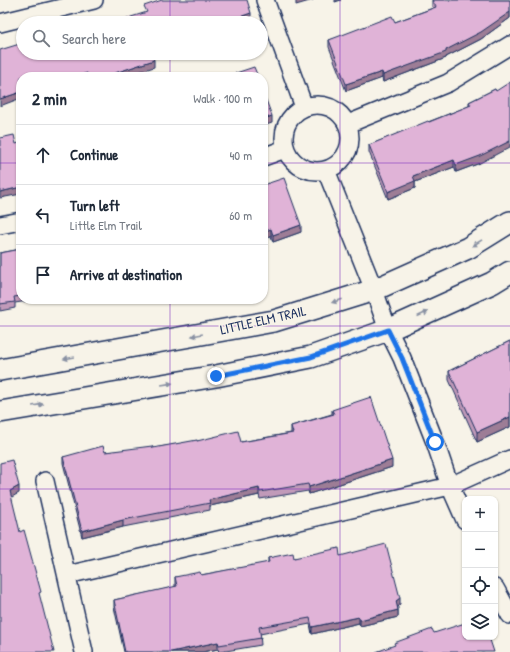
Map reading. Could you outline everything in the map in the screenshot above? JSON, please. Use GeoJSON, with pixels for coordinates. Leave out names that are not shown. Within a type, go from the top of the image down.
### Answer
{"type":"FeatureCollection","features":[{"type":"Feature","properties":{"kind":"street"},"geometry":{"type":"LineString","coordinates":[[29,16],[94,0]]}},
{"type":"Feature","properties":{"kind":"street"},"geometry":{"type":"LineString","coordinates":[[265,0],[304,107]]}},
{"type":"Feature","properties":{"kind":"street"},"geometry":{"type":"LineString","coordinates":[[0,23],[16,19]]}},
{"type":"Feature","properties":{"kind":"street"},"geometry":{"type":"LineString","coordinates":[[348,124],[448,83],[510,45]]}},
{"type":"Feature","properties":{"kind":"street"},"geometry":{"type":"LineString","coordinates":[[314,104],[324,105],[342,116],[348,124],[351,135],[349,147],[345,157],[336,165],[326,170],[316,172],[306,170],[297,165],[290,158],[285,149],[285,129],[289,120],[296,112],[304,107],[314,104]]}},
{"type":"Feature","properties":{"kind":"street"},"geometry":{"type":"LineString","coordinates":[[268,155],[285,149]]}},
{"type":"Feature","properties":{"kind":"street"},"geometry":{"type":"LineString","coordinates":[[326,170],[374,290],[388,330],[402,358],[435,442],[450,486],[462,513]]}},
{"type":"Feature","properties":{"kind":"street"},"geometry":{"type":"LineString","coordinates":[[0,225],[16,222]]}},
{"type":"Feature","properties":{"kind":"street","name":"LITTLE ELM TRAIL"},"geometry":{"type":"LineString","coordinates":[[0,370],[274,321],[374,290],[468,248],[510,222]]}},
{"type":"Feature","properties":{"kind":"street"},"geometry":{"type":"LineString","coordinates":[[0,412],[216,376],[311,357],[388,330],[492,283],[510,272]]}},
{"type":"Feature","properties":{"kind":"street"},"geometry":{"type":"LineString","coordinates":[[67,575],[450,486],[510,459]]}},
{"type":"Feature","properties":{"kind":"street"},"geometry":{"type":"LineString","coordinates":[[45,480],[84,652]]}},
{"type":"Feature","properties":{"kind":"street"},"geometry":{"type":"LineString","coordinates":[[498,595],[510,616]]}},
{"type":"Feature","properties":{"kind":"building"},"geometry":{"type":"Polygon","coordinates":[[[162,0],[247,0],[251,13],[242,16],[134,16],[147,12],[144,6],[162,0]]]}},
{"type":"Feature","properties":{"kind":"building"},"geometry":{"type":"Polygon","coordinates":[[[432,0],[510,0],[510,12],[481,32],[446,50],[446,52],[383,75],[382,72],[346,84],[329,40],[392,16],[395,22],[436,7],[432,0]]]}},
{"type":"Feature","properties":{"kind":"building"},"geometry":{"type":"Polygon","coordinates":[[[16,45],[16,60],[154,60],[118,72],[16,72],[16,94],[0,99],[0,50],[16,45]]]}},
{"type":"Feature","properties":{"kind":"building"},"geometry":{"type":"Polygon","coordinates":[[[254,67],[256,72],[239,72],[254,67]]]}},
{"type":"Feature","properties":{"kind":"building"},"geometry":{"type":"Polygon","coordinates":[[[510,82],[510,141],[480,156],[456,165],[454,160],[413,176],[415,181],[388,192],[369,145],[471,105],[469,102],[495,89],[496,91],[510,82]]]}},
{"type":"Feature","properties":{"kind":"building"},"geometry":{"type":"Polygon","coordinates":[[[268,105],[272,116],[268,117],[268,105]]]}},
{"type":"Feature","properties":{"kind":"building"},"geometry":{"type":"Polygon","coordinates":[[[14,135],[16,144],[16,188],[0,192],[0,138],[14,135]]]}},
{"type":"Feature","properties":{"kind":"building"},"geometry":{"type":"Polygon","coordinates":[[[284,178],[301,225],[273,235],[271,229],[268,230],[268,183],[284,178]]]}},
{"type":"Feature","properties":{"kind":"building"},"geometry":{"type":"Polygon","coordinates":[[[16,250],[15,302],[0,304],[0,253],[16,250]]]}},
{"type":"Feature","properties":{"kind":"building"},"geometry":{"type":"Polygon","coordinates":[[[510,341],[510,417],[477,432],[449,371],[510,341]]]}},
{"type":"Feature","properties":{"kind":"building"},"geometry":{"type":"Polygon","coordinates":[[[371,397],[392,460],[309,487],[308,484],[260,492],[259,488],[209,500],[210,503],[123,520],[82,531],[63,457],[103,446],[105,452],[152,446],[153,448],[197,441],[238,431],[241,442],[293,433],[291,426],[334,414],[332,410],[371,397]]]}},
{"type":"Feature","properties":{"kind":"building"},"geometry":{"type":"Polygon","coordinates":[[[12,460],[19,486],[10,491],[20,532],[24,530],[41,592],[39,593],[54,652],[0,652],[0,463],[12,460]]]}},
{"type":"Feature","properties":{"kind":"building"},"geometry":{"type":"Polygon","coordinates":[[[386,544],[400,598],[396,601],[398,610],[360,620],[359,617],[312,627],[310,618],[259,627],[261,638],[219,645],[218,642],[171,652],[125,652],[114,600],[177,586],[175,577],[200,572],[201,575],[269,562],[268,558],[293,553],[294,558],[339,548],[340,556],[386,544]]]}},
{"type":"Feature","properties":{"kind":"building"},"geometry":{"type":"Polygon","coordinates":[[[462,624],[462,640],[490,640],[494,652],[376,652],[395,645],[394,643],[432,629],[434,633],[462,624]]]}},
{"type":"Feature","properties":{"kind":"route"},"geometry":{"type":"LineString","coordinates":[[216,376],[311,357],[388,330],[402,358],[435,442]]}}]}
